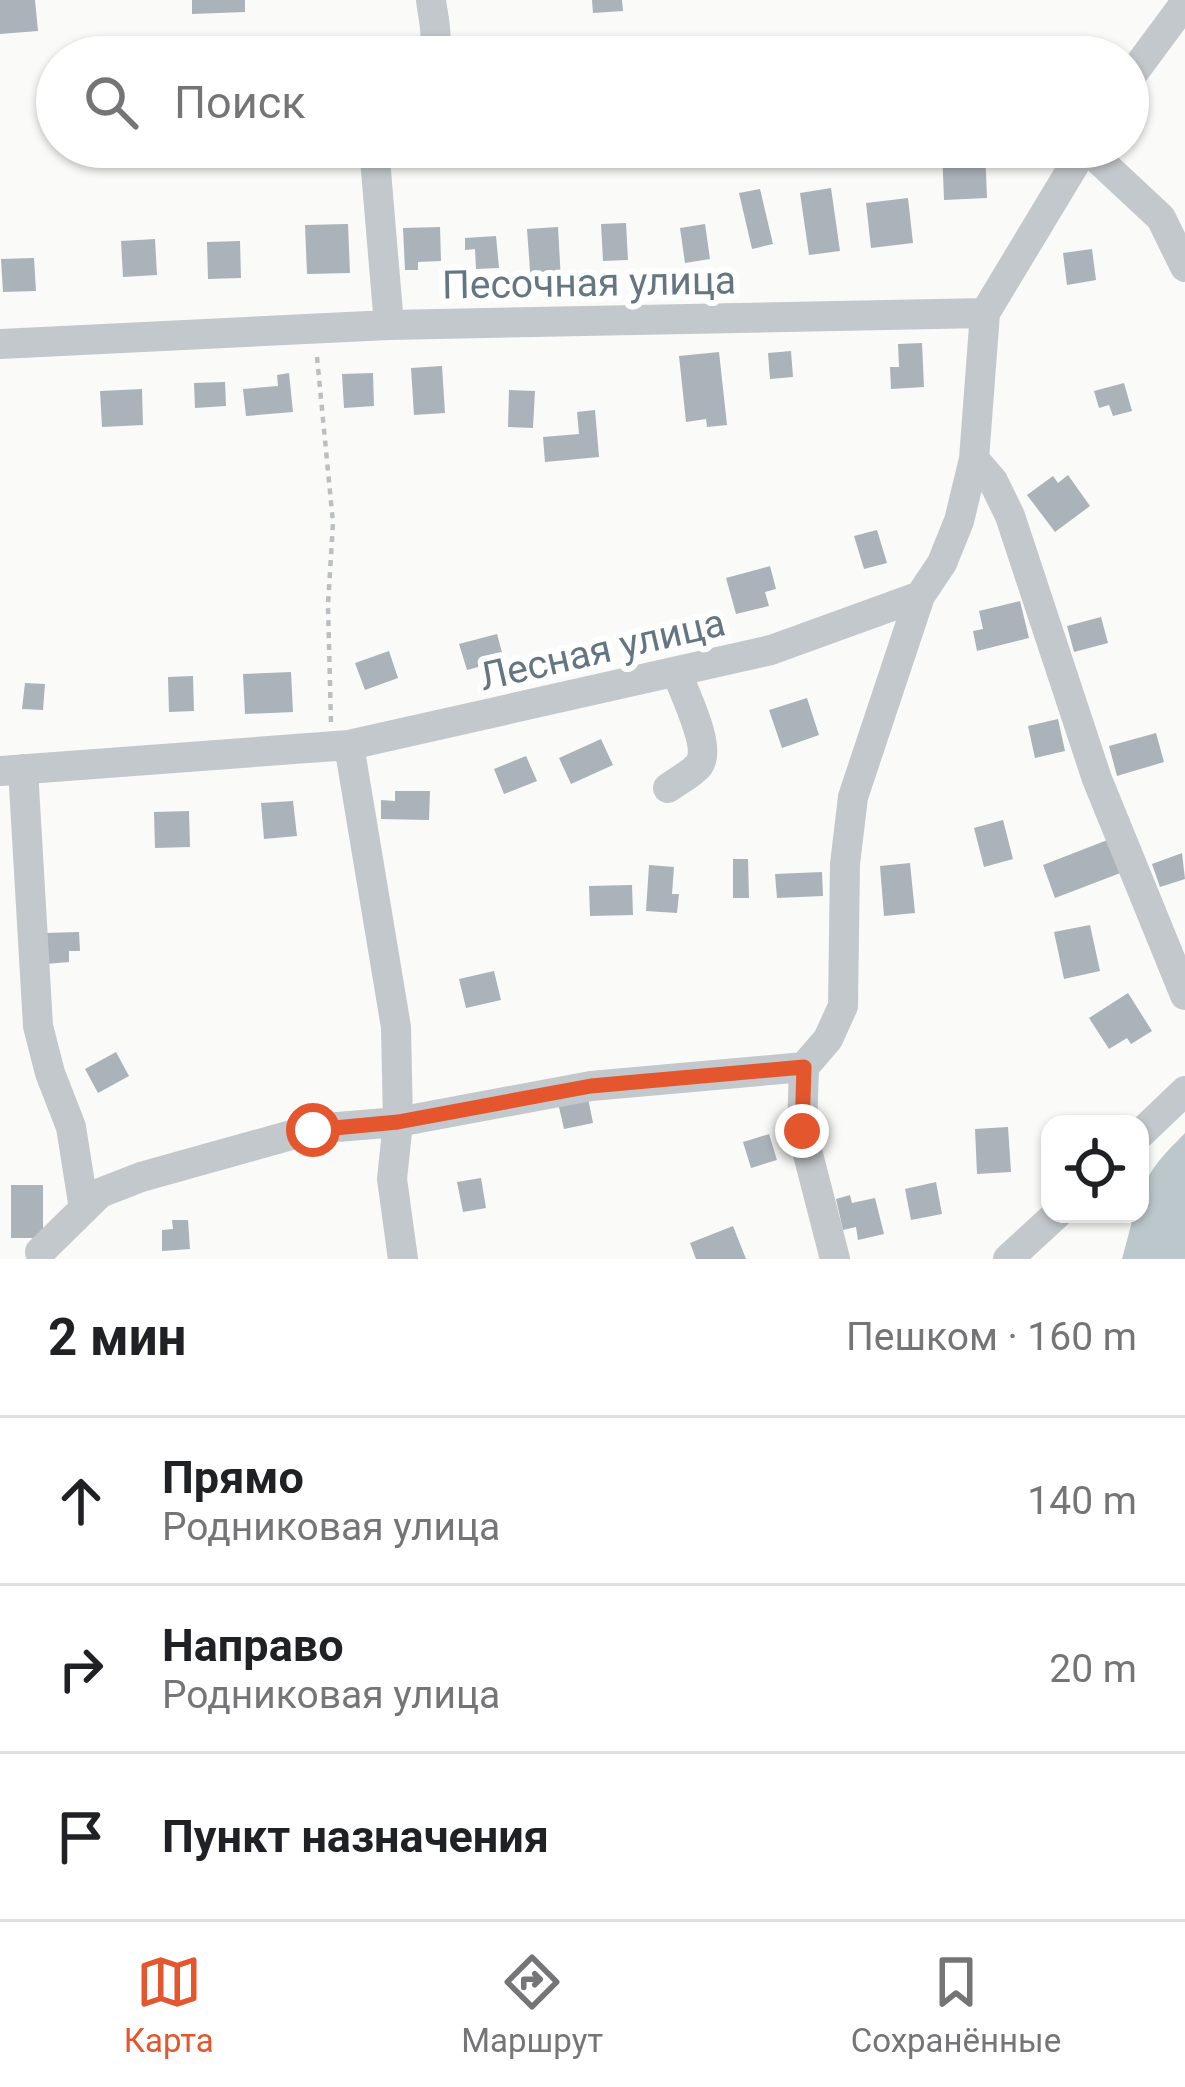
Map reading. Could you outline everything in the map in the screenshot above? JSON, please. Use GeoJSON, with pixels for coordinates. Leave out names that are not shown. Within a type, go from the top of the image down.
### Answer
{"type":"FeatureCollection","features":[{"type":"Feature","properties":{"kind":"street"},"geometry":{"type":"LineString","coordinates":[[430,0],[434,36]]}},
{"type":"Feature","properties":{"kind":"street"},"geometry":{"type":"LineString","coordinates":[[1149,46],[1185,3]]}},
{"type":"Feature","properties":{"kind":"street"},"geometry":{"type":"LineString","coordinates":[[376,168],[389,325]]}},
{"type":"Feature","properties":{"kind":"street"},"geometry":{"type":"LineString","coordinates":[[835,1259],[802,1131],[804,1067],[828,1039],[843,1006],[844,864],[853,797],[920,596],[942,563],[959,521],[974,459],[985,314],[1072,168]]}},
{"type":"Feature","properties":{"kind":"street"},"geometry":{"type":"LineString","coordinates":[[1107,168],[1161,218],[1185,267]]}},
{"type":"Feature","properties":{"kind":"street","name":"Песочная улица"},"geometry":{"type":"LineString","coordinates":[[0,344],[389,325],[985,314]]}},
{"type":"Feature","properties":{"kind":"street"},"geometry":{"type":"LineString","coordinates":[[974,459],[993,481],[1010,516],[1096,778],[1185,995]]}},
{"type":"Feature","properties":{"kind":"street","name":"Лесная улица"},"geometry":{"type":"LineString","coordinates":[[11,770],[340,746],[771,650],[920,596]]}},
{"type":"Feature","properties":{"kind":"street"},"geometry":{"type":"LineString","coordinates":[[668,788],[698,766],[703,755],[703,742],[677,673]]}},
{"type":"Feature","properties":{"kind":"street"},"geometry":{"type":"LineString","coordinates":[[340,746],[396,1027],[398,1122],[392,1179],[403,1259]]}},
{"type":"Feature","properties":{"kind":"street"},"geometry":{"type":"LineString","coordinates":[[11,770],[38,1026],[71,1127],[84,1209]]}},
{"type":"Feature","properties":{"kind":"street"},"geometry":{"type":"LineString","coordinates":[[40,1252],[100,1192],[313,1130],[398,1122],[591,1086],[804,1067]]}},
{"type":"Feature","properties":{"kind":"street"},"geometry":{"type":"LineString","coordinates":[[1149,1125],[1185,1091]]}},
{"type":"Feature","properties":{"kind":"street"},"geometry":{"type":"LineString","coordinates":[[1008,1259],[1047,1223]]}},
{"type":"Feature","properties":{"kind":"path"},"geometry":{"type":"LineString","coordinates":[[315,328],[333,524],[328,605],[340,746]]}},
{"type":"Feature","properties":{"kind":"shaded area"},"geometry":{"type":"Polygon","coordinates":[[[1185,1133],[1185,1259],[1122,1259],[1132,1223],[1149,1223],[1149,1177],[1185,1133]]]}},
{"type":"Feature","properties":{"kind":"building"},"geometry":{"type":"Polygon","coordinates":[[[0,0],[35,0],[38,31],[0,34],[0,0]]]}},
{"type":"Feature","properties":{"kind":"building"},"geometry":{"type":"Polygon","coordinates":[[[192,0],[245,0],[245,12],[192,14],[192,0]]]}},
{"type":"Feature","properties":{"kind":"building"},"geometry":{"type":"Polygon","coordinates":[[[592,0],[622,0],[623,11],[593,13],[592,0]]]}},
{"type":"Feature","properties":{"kind":"building"},"geometry":{"type":"Polygon","coordinates":[[[943,168],[986,168],[987,198],[944,200],[943,168]]]}},
{"type":"Feature","properties":{"kind":"building"},"geometry":{"type":"Polygon","coordinates":[[[831,188],[840,251],[809,255],[800,193],[831,188]]]}},
{"type":"Feature","properties":{"kind":"building"},"geometry":{"type":"Polygon","coordinates":[[[760,189],[773,244],[752,249],[739,193],[760,189]]]}},
{"type":"Feature","properties":{"kind":"building"},"geometry":{"type":"Polygon","coordinates":[[[908,198],[913,243],[871,248],[866,203],[908,198]]]}},
{"type":"Feature","properties":{"kind":"building"},"geometry":{"type":"Polygon","coordinates":[[[626,223],[628,260],[603,261],[601,224],[626,223]]]}},
{"type":"Feature","properties":{"kind":"building"},"geometry":{"type":"Polygon","coordinates":[[[348,224],[350,273],[307,274],[305,225],[348,224]]]}},
{"type":"Feature","properties":{"kind":"building"},"geometry":{"type":"Polygon","coordinates":[[[705,224],[710,259],[685,263],[680,228],[705,224]]]}},
{"type":"Feature","properties":{"kind":"building"},"geometry":{"type":"Polygon","coordinates":[[[440,227],[441,261],[418,262],[418,270],[405,270],[403,228],[440,227]]]}},
{"type":"Feature","properties":{"kind":"building"},"geometry":{"type":"Polygon","coordinates":[[[558,227],[561,281],[531,284],[527,229],[558,227]]]}},
{"type":"Feature","properties":{"kind":"building"},"geometry":{"type":"Polygon","coordinates":[[[496,236],[499,268],[476,269],[475,249],[465,250],[465,238],[496,236]]]}},
{"type":"Feature","properties":{"kind":"building"},"geometry":{"type":"Polygon","coordinates":[[[155,239],[157,275],[123,277],[121,241],[155,239]]]}},
{"type":"Feature","properties":{"kind":"building"},"geometry":{"type":"Polygon","coordinates":[[[240,241],[241,278],[208,279],[207,242],[240,241]]]}},
{"type":"Feature","properties":{"kind":"building"},"geometry":{"type":"Polygon","coordinates":[[[1092,249],[1096,280],[1067,285],[1063,253],[1092,249]]]}},
{"type":"Feature","properties":{"kind":"building"},"geometry":{"type":"Polygon","coordinates":[[[34,258],[36,291],[3,292],[1,259],[34,258]]]}},
{"type":"Feature","properties":{"kind":"building"},"geometry":{"type":"Polygon","coordinates":[[[922,343],[924,387],[891,389],[890,367],[899,367],[898,344],[922,343]]]}},
{"type":"Feature","properties":{"kind":"building"},"geometry":{"type":"Polygon","coordinates":[[[791,351],[793,377],[770,379],[768,353],[791,351]]]}},
{"type":"Feature","properties":{"kind":"building"},"geometry":{"type":"Polygon","coordinates":[[[719,352],[727,425],[707,427],[706,419],[686,422],[679,356],[719,352]]]}},
{"type":"Feature","properties":{"kind":"building"},"geometry":{"type":"Polygon","coordinates":[[[442,366],[445,413],[414,415],[411,368],[442,366]]]}},
{"type":"Feature","properties":{"kind":"building"},"geometry":{"type":"Polygon","coordinates":[[[289,373],[293,412],[246,416],[243,389],[278,386],[277,375],[289,373]]]}},
{"type":"Feature","properties":{"kind":"building"},"geometry":{"type":"Polygon","coordinates":[[[373,373],[374,406],[344,408],[342,374],[373,373]]]}},
{"type":"Feature","properties":{"kind":"building"},"geometry":{"type":"Polygon","coordinates":[[[225,382],[226,406],[195,408],[194,383],[225,382]]]}},
{"type":"Feature","properties":{"kind":"building"},"geometry":{"type":"Polygon","coordinates":[[[1124,383],[1132,411],[1113,416],[1109,405],[1099,408],[1094,391],[1124,383]]]}},
{"type":"Feature","properties":{"kind":"building"},"geometry":{"type":"Polygon","coordinates":[[[142,389],[143,425],[102,427],[100,391],[142,389]]]}},
{"type":"Feature","properties":{"kind":"building"},"geometry":{"type":"Polygon","coordinates":[[[509,390],[535,391],[533,428],[508,427],[509,390]]]}},
{"type":"Feature","properties":{"kind":"building"},"geometry":{"type":"Polygon","coordinates":[[[595,410],[599,457],[545,462],[543,437],[579,434],[577,412],[595,410]]]}},
{"type":"Feature","properties":{"kind":"building"},"geometry":{"type":"Polygon","coordinates":[[[1068,475],[1090,506],[1055,532],[1027,495],[1053,476],[1058,483],[1068,475]]]}},
{"type":"Feature","properties":{"kind":"building"},"geometry":{"type":"Polygon","coordinates":[[[877,530],[887,563],[864,569],[854,536],[877,530]]]}},
{"type":"Feature","properties":{"kind":"building"},"geometry":{"type":"Polygon","coordinates":[[[770,566],[776,589],[765,592],[769,606],[736,614],[726,578],[770,566]]]}},
{"type":"Feature","properties":{"kind":"building"},"geometry":{"type":"Polygon","coordinates":[[[1020,601],[1029,638],[977,651],[973,631],[983,629],[979,611],[1020,601]]]}},
{"type":"Feature","properties":{"kind":"building"},"geometry":{"type":"Polygon","coordinates":[[[1101,617],[1108,643],[1074,652],[1067,626],[1101,617]]]}},
{"type":"Feature","properties":{"kind":"building"},"geometry":{"type":"Polygon","coordinates":[[[497,634],[504,660],[467,670],[459,644],[497,634]]]}},
{"type":"Feature","properties":{"kind":"building"},"geometry":{"type":"Polygon","coordinates":[[[389,651],[398,678],[365,690],[355,663],[389,651]]]}},
{"type":"Feature","properties":{"kind":"building"},"geometry":{"type":"Polygon","coordinates":[[[291,672],[293,712],[245,714],[243,674],[291,672]]]}},
{"type":"Feature","properties":{"kind":"building"},"geometry":{"type":"Polygon","coordinates":[[[193,676],[194,711],[169,712],[168,677],[193,676]]]}},
{"type":"Feature","properties":{"kind":"building"},"geometry":{"type":"Polygon","coordinates":[[[25,683],[45,684],[43,710],[22,709],[25,683]]]}},
{"type":"Feature","properties":{"kind":"building"},"geometry":{"type":"Polygon","coordinates":[[[807,698],[819,735],[782,748],[769,710],[807,698]]]}},
{"type":"Feature","properties":{"kind":"building"},"geometry":{"type":"Polygon","coordinates":[[[1058,719],[1065,751],[1035,758],[1028,726],[1058,719]]]}},
{"type":"Feature","properties":{"kind":"building"},"geometry":{"type":"Polygon","coordinates":[[[1156,733],[1164,762],[1117,776],[1109,746],[1156,733]]]}},
{"type":"Feature","properties":{"kind":"building"},"geometry":{"type":"Polygon","coordinates":[[[601,739],[613,765],[571,784],[559,758],[601,739]]]}},
{"type":"Feature","properties":{"kind":"building"},"geometry":{"type":"Polygon","coordinates":[[[526,756],[537,781],[504,794],[494,769],[526,756]]]}},
{"type":"Feature","properties":{"kind":"building"},"geometry":{"type":"Polygon","coordinates":[[[395,791],[430,791],[429,820],[381,819],[381,800],[395,801],[395,791]]]}},
{"type":"Feature","properties":{"kind":"building"},"geometry":{"type":"Polygon","coordinates":[[[293,801],[297,836],[264,839],[261,803],[293,801]]]}},
{"type":"Feature","properties":{"kind":"building"},"geometry":{"type":"Polygon","coordinates":[[[189,811],[190,847],[155,848],[154,812],[189,811]]]}},
{"type":"Feature","properties":{"kind":"building"},"geometry":{"type":"Polygon","coordinates":[[[1003,820],[1013,859],[984,867],[974,828],[1003,820]]]}},
{"type":"Feature","properties":{"kind":"building"},"geometry":{"type":"Polygon","coordinates":[[[1110,839],[1123,872],[1055,898],[1043,865],[1110,839]]]}},
{"type":"Feature","properties":{"kind":"building"},"geometry":{"type":"Polygon","coordinates":[[[1182,853],[1185,879],[1160,887],[1152,864],[1182,853]]]}},
{"type":"Feature","properties":{"kind":"building"},"geometry":{"type":"Polygon","coordinates":[[[733,859],[748,859],[749,898],[733,898],[733,859]]]}},
{"type":"Feature","properties":{"kind":"building"},"geometry":{"type":"Polygon","coordinates":[[[910,863],[915,913],[884,916],[880,866],[910,863]]]}},
{"type":"Feature","properties":{"kind":"building"},"geometry":{"type":"Polygon","coordinates":[[[649,865],[674,867],[672,894],[679,894],[677,913],[646,911],[649,865]]]}},
{"type":"Feature","properties":{"kind":"building"},"geometry":{"type":"Polygon","coordinates":[[[822,872],[823,896],[777,898],[775,874],[822,872]]]}},
{"type":"Feature","properties":{"kind":"building"},"geometry":{"type":"Polygon","coordinates":[[[632,885],[633,915],[590,916],[589,886],[632,885]]]}},
{"type":"Feature","properties":{"kind":"building"},"geometry":{"type":"Polygon","coordinates":[[[1090,925],[1100,971],[1064,979],[1054,932],[1090,925]]]}},
{"type":"Feature","properties":{"kind":"building"},"geometry":{"type":"Polygon","coordinates":[[[79,932],[80,951],[69,951],[69,962],[46,964],[45,933],[79,932]]]}},
{"type":"Feature","properties":{"kind":"building"},"geometry":{"type":"Polygon","coordinates":[[[494,971],[501,1000],[466,1008],[459,979],[494,971]]]}},
{"type":"Feature","properties":{"kind":"building"},"geometry":{"type":"Polygon","coordinates":[[[1128,993],[1152,1031],[1131,1044],[1127,1038],[1109,1049],[1089,1018],[1128,993]]]}},
{"type":"Feature","properties":{"kind":"building"},"geometry":{"type":"Polygon","coordinates":[[[116,1052],[129,1076],[98,1093],[85,1069],[116,1052]]]}},
{"type":"Feature","properties":{"kind":"building"},"geometry":{"type":"Polygon","coordinates":[[[586,1088],[593,1123],[564,1129],[556,1094],[586,1088]]]}},
{"type":"Feature","properties":{"kind":"building"},"geometry":{"type":"Polygon","coordinates":[[[1008,1127],[1011,1172],[977,1174],[975,1129],[1008,1127]]]}},
{"type":"Feature","properties":{"kind":"building"},"geometry":{"type":"Polygon","coordinates":[[[769,1134],[777,1160],[751,1168],[743,1142],[769,1134]]]}},
{"type":"Feature","properties":{"kind":"building"},"geometry":{"type":"Polygon","coordinates":[[[481,1178],[486,1208],[463,1212],[457,1182],[481,1178]]]}},
{"type":"Feature","properties":{"kind":"building"},"geometry":{"type":"Polygon","coordinates":[[[936,1182],[942,1214],[911,1220],[905,1189],[936,1182]]]}},
{"type":"Feature","properties":{"kind":"building"},"geometry":{"type":"Polygon","coordinates":[[[11,1185],[43,1185],[43,1238],[11,1238],[11,1185]]]}},
{"type":"Feature","properties":{"kind":"building"},"geometry":{"type":"Polygon","coordinates":[[[850,1195],[852,1203],[875,1198],[884,1234],[858,1240],[856,1227],[843,1230],[836,1199],[850,1195]]]}},
{"type":"Feature","properties":{"kind":"building"},"geometry":{"type":"Polygon","coordinates":[[[172,1220],[188,1220],[190,1249],[162,1251],[162,1230],[173,1229],[172,1220]]]}},
{"type":"Feature","properties":{"kind":"building"},"geometry":{"type":"Polygon","coordinates":[[[733,1226],[746,1259],[696,1259],[690,1243],[733,1226]]]}},
{"type":"Feature","properties":{"kind":"route"},"geometry":{"type":"LineString","coordinates":[[313,1130],[398,1122],[591,1086],[804,1067],[802,1131]]}}]}
